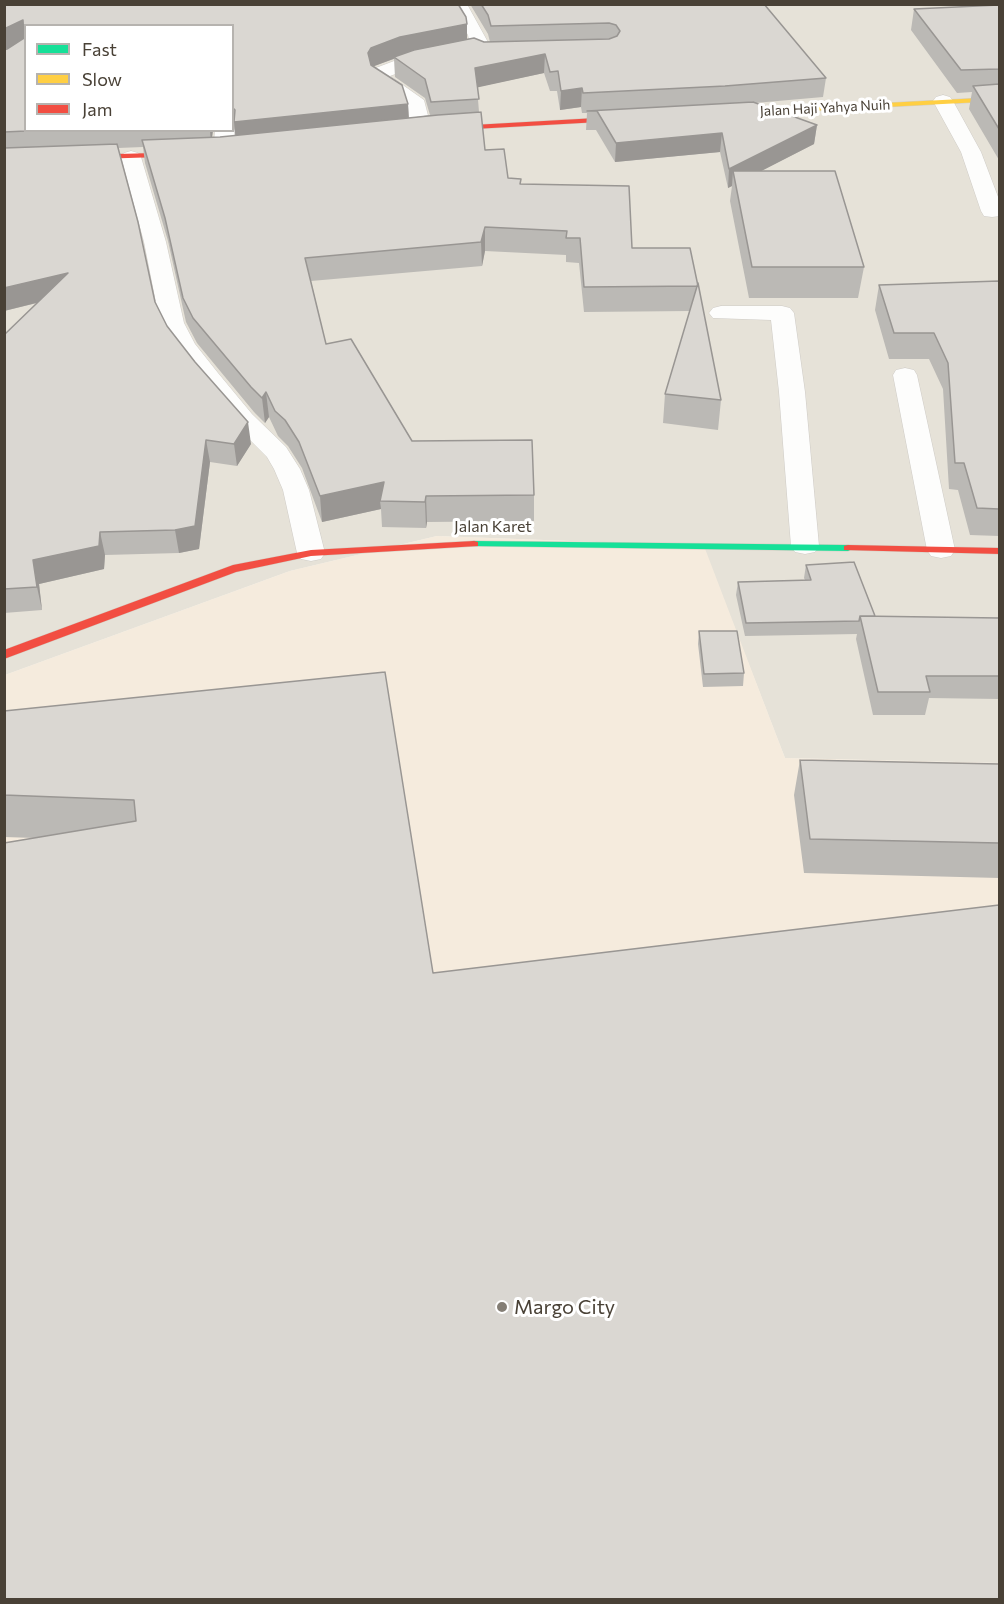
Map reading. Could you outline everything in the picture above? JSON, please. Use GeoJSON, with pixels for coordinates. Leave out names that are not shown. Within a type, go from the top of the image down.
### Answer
{"type":"FeatureCollection","features":[{"type":"Feature","properties":{"kind":"street"},"geometry":{"type":"LineString","coordinates":[[458,4],[486,51],[409,62],[380,73],[380,78],[414,100],[416,132],[650,117]]}},
{"type":"Feature","properties":{"kind":"street","name":"Jalan Haji Yahya Nuih"},"geometry":{"type":"LineString","coordinates":[[720,113],[999,99]]}},
{"type":"Feature","properties":{"kind":"street"},"geometry":{"type":"LineString","coordinates":[[943,101],[971,152],[992,212]]}},
{"type":"Feature","properties":{"kind":"street"},"geometry":{"type":"LineString","coordinates":[[4,160],[217,152],[224,132]]}},
{"type":"Feature","properties":{"kind":"street"},"geometry":{"type":"LineString","coordinates":[[131,157],[155,242],[172,324],[184,346],[209,378],[243,420],[277,453],[287,469],[296,490],[311,553]]}},
{"type":"Feature","properties":{"kind":"street"},"geometry":{"type":"LineString","coordinates":[[721,313],[782,313],[792,392],[805,546]]}},
{"type":"Feature","properties":{"kind":"street"},"geometry":{"type":"LineString","coordinates":[[905,375],[941,550]]}},
{"type":"Feature","properties":{"kind":"street","name":"Jalan Karet"},"geometry":{"type":"LineString","coordinates":[[4,655],[233,569],[311,553],[445,544],[805,546],[999,551]]}},
{"type":"Feature","properties":{"kind":"shaded area"},"geometry":{"type":"Polygon","coordinates":[[[5,5],[999,5],[999,763],[785,758],[703,546],[437,536],[290,571],[5,675],[5,5]]]}},
{"type":"Feature","properties":{"kind":"shaded area","name":"Margo City"},"geometry":{"type":"Polygon","coordinates":[[[437,536],[704,546],[785,758],[999,763],[999,1599],[5,1600],[5,675],[290,571],[437,536]]]}},
{"type":"Feature","properties":{"kind":"building"},"geometry":{"type":"Polygon","coordinates":[[[4,4],[458,4],[466,17],[467,24],[400,37],[371,48],[368,53],[371,65],[402,85],[408,104],[234,122],[234,24],[24,24],[24,38],[23,20],[4,29],[4,4]]]}},
{"type":"Feature","properties":{"kind":"building"},"geometry":{"type":"Polygon","coordinates":[[[481,4],[764,4],[826,78],[583,93],[582,88],[561,91],[558,71],[550,72],[545,54],[475,68],[479,99],[431,102],[425,79],[394,57],[414,50],[474,38],[484,42],[609,39],[617,36],[620,31],[616,25],[609,23],[491,26],[488,15],[481,4]]]}},
{"type":"Feature","properties":{"kind":"building"},"geometry":{"type":"Polygon","coordinates":[[[999,5],[999,69],[961,70],[914,9],[999,5]]]}},
{"type":"Feature","properties":{"kind":"building"},"geometry":{"type":"Polygon","coordinates":[[[24,38],[24,131],[4,132],[4,50],[24,38]]]}},
{"type":"Feature","properties":{"kind":"building"},"geometry":{"type":"Polygon","coordinates":[[[999,84],[999,129],[973,86],[999,84]]]}},
{"type":"Feature","properties":{"kind":"building"},"geometry":{"type":"Polygon","coordinates":[[[753,102],[817,125],[729,169],[722,133],[616,143],[597,111],[587,111],[753,102]]]}},
{"type":"Feature","properties":{"kind":"building"},"geometry":{"type":"Polygon","coordinates":[[[481,112],[485,150],[504,149],[508,178],[521,179],[520,184],[629,186],[632,248],[690,248],[698,286],[584,287],[580,238],[566,238],[567,231],[485,227],[481,242],[305,258],[326,344],[351,339],[412,441],[532,440],[534,495],[426,496],[425,502],[380,501],[384,482],[320,496],[299,442],[285,420],[275,411],[266,392],[262,398],[251,387],[193,318],[183,298],[165,218],[142,140],[220,137],[481,112]]]}},
{"type":"Feature","properties":{"kind":"building"},"geometry":{"type":"Polygon","coordinates":[[[117,144],[138,222],[155,302],[167,326],[195,362],[248,422],[234,444],[206,440],[195,526],[175,530],[100,532],[99,546],[33,560],[37,587],[4,589],[4,335],[68,273],[4,288],[4,148],[117,144]]]}},
{"type":"Feature","properties":{"kind":"building"},"geometry":{"type":"Polygon","coordinates":[[[733,171],[835,171],[864,267],[752,267],[733,171]]]}},
{"type":"Feature","properties":{"kind":"building"},"geometry":{"type":"Polygon","coordinates":[[[999,281],[999,509],[977,508],[964,463],[955,463],[948,363],[934,333],[894,333],[879,285],[999,281]]]}},
{"type":"Feature","properties":{"kind":"building"},"geometry":{"type":"Polygon","coordinates":[[[698,283],[721,400],[665,394],[698,283]]]}},
{"type":"Feature","properties":{"kind":"building"},"geometry":{"type":"Polygon","coordinates":[[[854,562],[875,616],[860,616],[859,621],[746,623],[738,582],[811,580],[806,565],[854,562]]]}},
{"type":"Feature","properties":{"kind":"building"},"geometry":{"type":"Polygon","coordinates":[[[860,616],[999,618],[999,676],[926,676],[930,692],[878,692],[860,616]]]}},
{"type":"Feature","properties":{"kind":"building"},"geometry":{"type":"Polygon","coordinates":[[[699,631],[737,631],[744,673],[704,674],[699,631]]]}},
{"type":"Feature","properties":{"kind":"building","name":"Margo City"},"geometry":{"type":"Polygon","coordinates":[[[385,672],[433,973],[999,905],[999,1599],[4,1599],[4,843],[136,821],[134,800],[4,795],[4,711],[385,672]]]}},
{"type":"Feature","properties":{"kind":"building"},"geometry":{"type":"Polygon","coordinates":[[[800,760],[999,764],[999,843],[810,839],[800,760]]]}},
{"type":"Feature","properties":{"kind":"traffic: fast"},"geometry":{"type":"LineString","coordinates":[[474,544],[848,548]]}},
{"type":"Feature","properties":{"kind":"traffic: slow"},"geometry":{"type":"LineString","coordinates":[[732,113],[1000,99]]}},
{"type":"Feature","properties":{"kind":"traffic: jam"},"geometry":{"type":"LineString","coordinates":[[438,129],[632,118]]}},
{"type":"Feature","properties":{"kind":"traffic: jam"},"geometry":{"type":"LineString","coordinates":[[4,160],[190,154]]}},
{"type":"Feature","properties":{"kind":"traffic: jam"},"geometry":{"type":"LineString","coordinates":[[4,655],[233,569],[311,553],[474,544]]}},
{"type":"Feature","properties":{"kind":"traffic: jam"},"geometry":{"type":"LineString","coordinates":[[848,548],[1000,551]]}},
{"type":"Feature","properties":{"kind":"place","name":"Margo City"},"geometry":{"type":"Point","coordinates":[502,1307]}}]}
